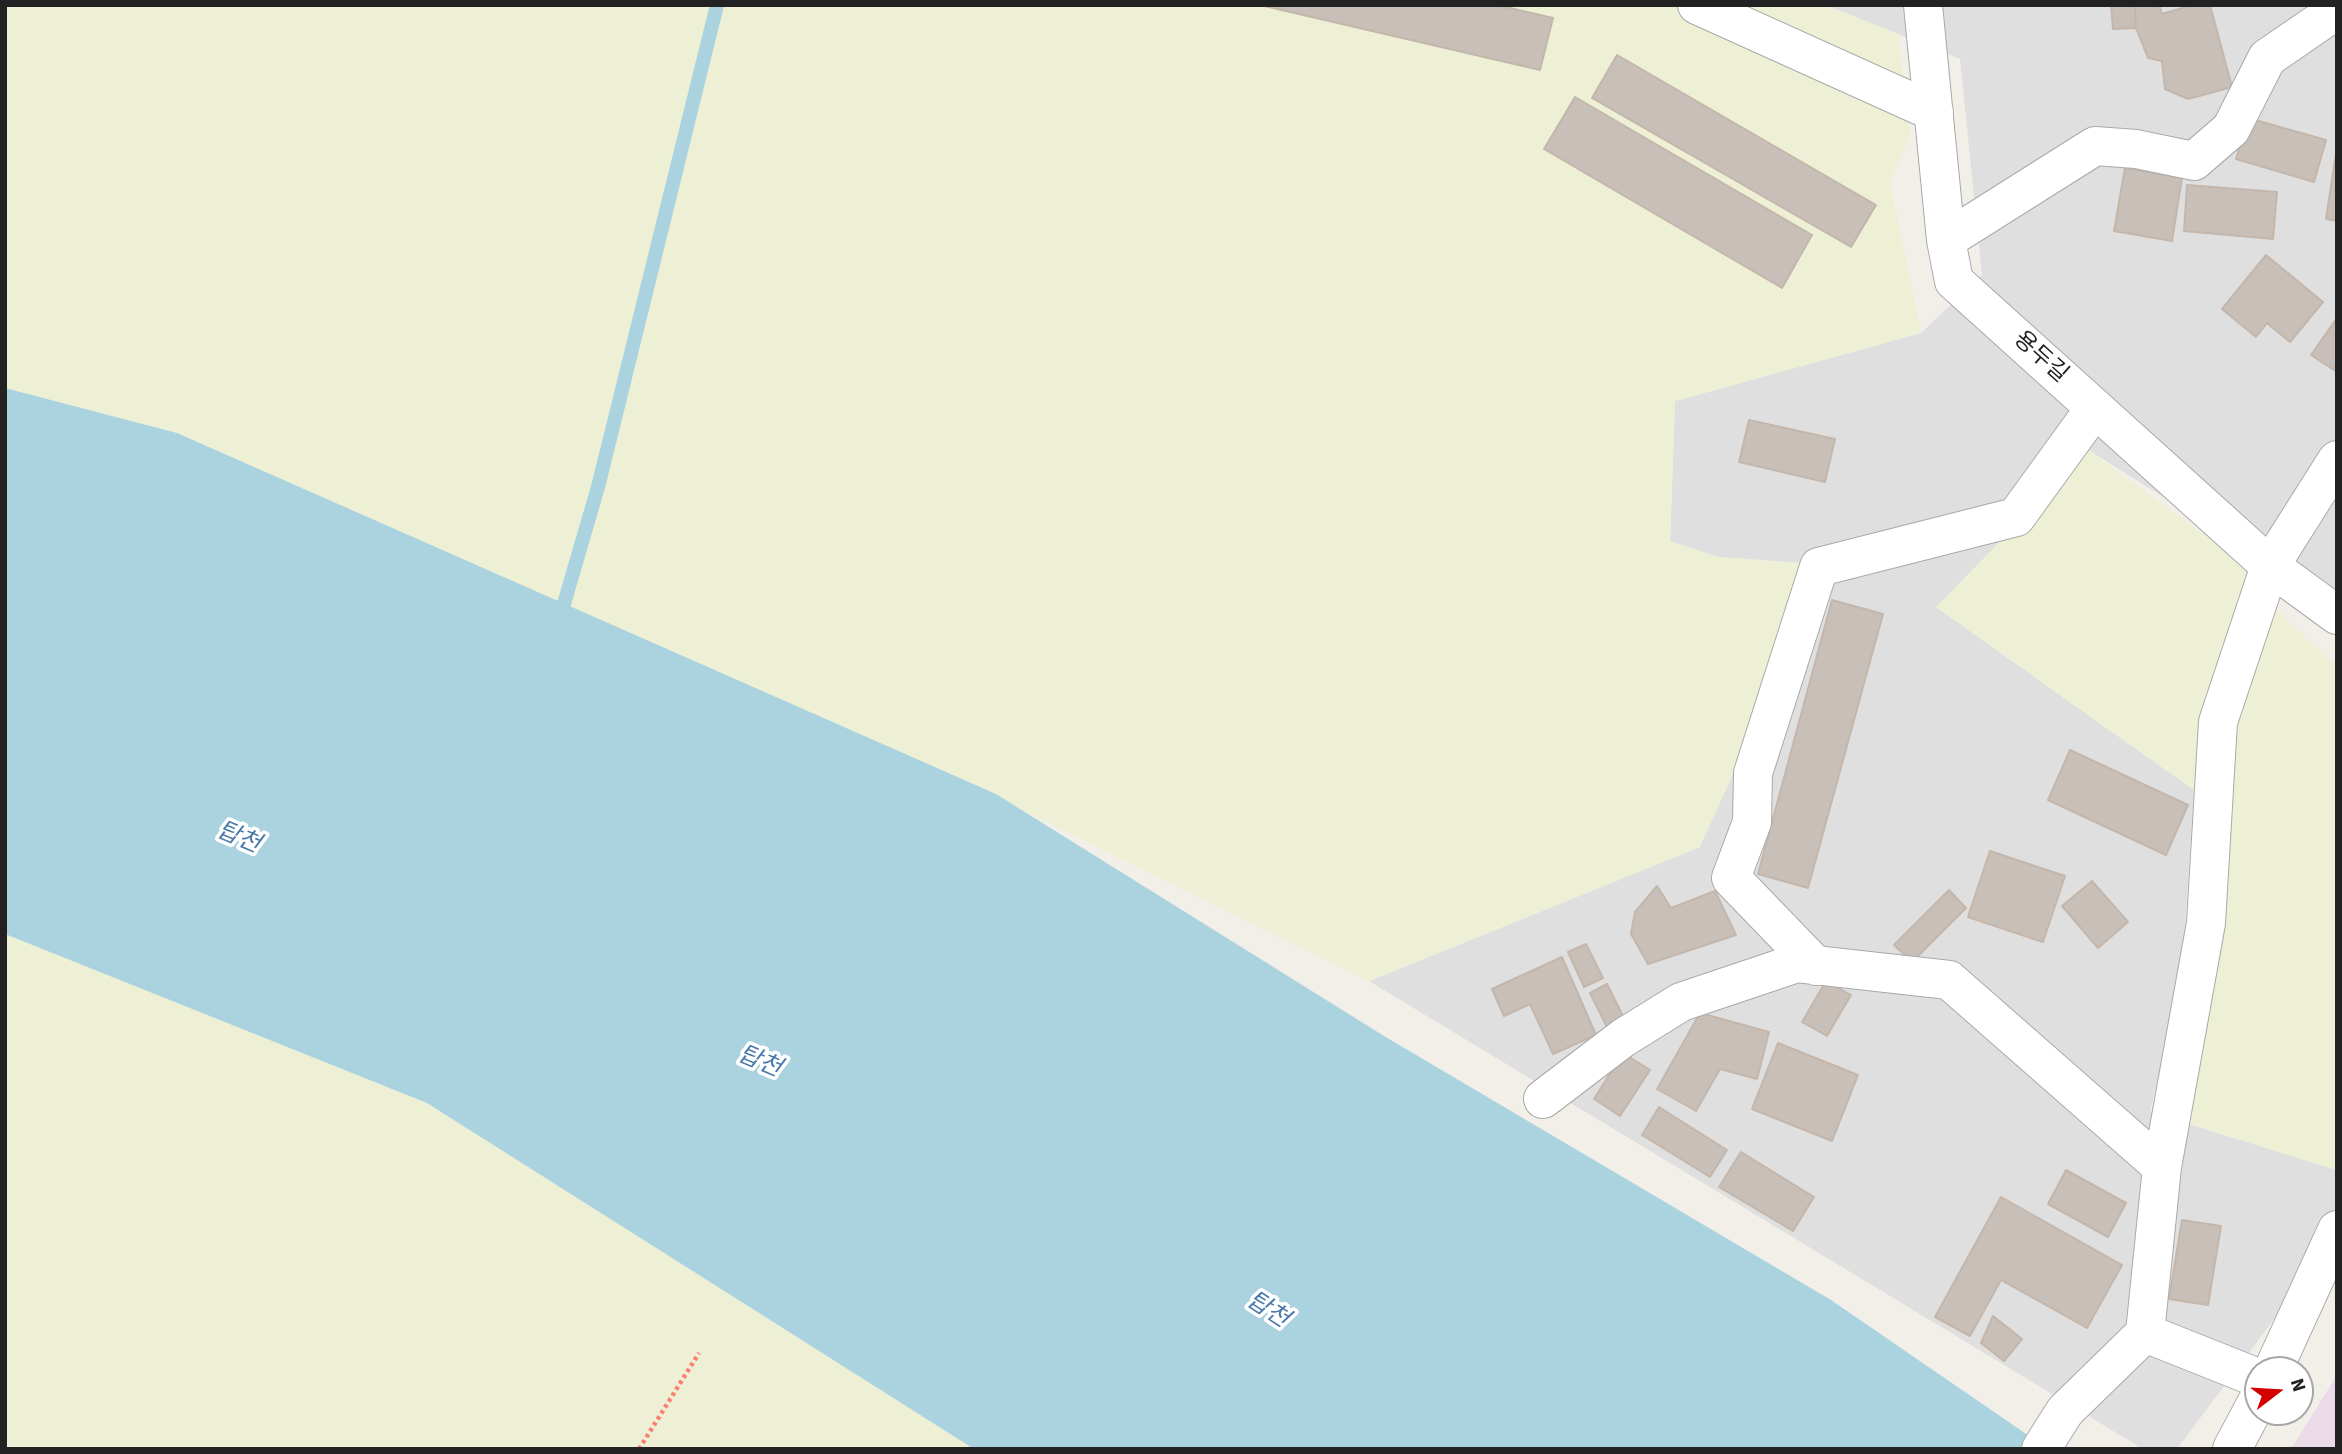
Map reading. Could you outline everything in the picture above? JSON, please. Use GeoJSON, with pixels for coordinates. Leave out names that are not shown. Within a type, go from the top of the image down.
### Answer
{"type":"FeatureCollection","features":[{"type":"Feature","properties":{"kind":"street"},"geometry":{"type":"LineString","coordinates":[[1697,5],[1934,112]]}},
{"type":"Feature","properties":{"kind":"street","name":"용두길"},"geometry":{"type":"LineString","coordinates":[[1923,5],[1946,240],[1954,281],[2270,566],[2337,615]]}},
{"type":"Feature","properties":{"kind":"street"},"geometry":{"type":"LineString","coordinates":[[1946,240],[2095,146],[2136,149],[2194,161],[2231,129],[2267,58],[2337,10]]}},
{"type":"Feature","properties":{"kind":"street"},"geometry":{"type":"LineString","coordinates":[[1816,966],[1731,878],[1752,822],[1753,773],[1819,567],[2015,517],[2095,408]]}},
{"type":"Feature","properties":{"kind":"street"},"geometry":{"type":"LineString","coordinates":[[2041,1449],[2065,1410],[2145,1333],[2162,1167],[2206,923],[2218,722],[2270,566],[2337,460]]}},
{"type":"Feature","properties":{"kind":"street"},"geometry":{"type":"LineString","coordinates":[[1543,1099],[1623,1038],[1681,1002],[1797,963],[1950,980],[2162,1167]]}},
{"type":"Feature","properties":{"kind":"street"},"geometry":{"type":"LineString","coordinates":[[2279,1356],[2337,1230]]}},
{"type":"Feature","properties":{"kind":"street"},"geometry":{"type":"LineString","coordinates":[[2145,1333],[2244,1372]]}},
{"type":"Feature","properties":{"kind":"street"},"geometry":{"type":"LineString","coordinates":[[2232,1449],[2244,1426]]}},
{"type":"Feature","properties":{"kind":"path"},"geometry":{"type":"LineString","coordinates":[[639,1449],[699,1353]]}},
{"type":"Feature","properties":{"kind":"shaded area"},"geometry":{"type":"Polygon","coordinates":[[[1825,5],[2337,5],[2337,606],[2090,451],[1936,607],[2194,790],[2182,973],[2150,1112],[2337,1170],[2337,1235],[2177,1449],[2143,1449],[1369,981],[1700,847],[1799,563],[1718,557],[1670,541],[1675,401],[1921,333],[1982,275],[1960,59],[1825,5]]]}},
{"type":"Feature","properties":{"kind":"shaded area"},"geometry":{"type":"Polygon","coordinates":[[[2337,1375],[2337,1449],[2291,1449],[2305,1426],[2314,1426],[2314,1412],[2337,1375]]]}},
{"type":"Feature","properties":{"kind":"green space"},"geometry":{"type":"Polygon","coordinates":[[[5,5],[1825,5],[1898,34],[1910,134],[1890,183],[1921,333],[1675,401],[1670,541],[1718,557],[1800,563],[1764,706],[1700,847],[1369,981],[978,788],[177,433],[5,388],[5,5]]]}},
{"type":"Feature","properties":{"kind":"green space"},"geometry":{"type":"Polygon","coordinates":[[[2089,451],[2252,569],[2194,790],[1936,607],[2089,451]]]}},
{"type":"Feature","properties":{"kind":"green space"},"geometry":{"type":"Polygon","coordinates":[[[2271,605],[2337,667],[2337,1170],[2180,1121],[2230,731],[2271,605]]]}},
{"type":"Feature","properties":{"kind":"green space"},"geometry":{"type":"Polygon","coordinates":[[[5,934],[427,1103],[974,1449],[5,1449],[5,934]]]}},
{"type":"Feature","properties":{"kind":"water","name":"탑천"},"geometry":{"type":"Polygon","coordinates":[[[5,388],[177,433],[996,794],[1384,1036],[1831,1300],[2048,1449],[974,1449],[427,1103],[5,934],[5,388]]]}},
{"type":"Feature","properties":{"kind":"building"},"geometry":{"type":"Polygon","coordinates":[[[1260,5],[1497,5],[1553,18],[1540,70],[1260,5]]]}},
{"type":"Feature","properties":{"kind":"building"},"geometry":{"type":"Polygon","coordinates":[[[2111,5],[2135,5],[2136,28],[2113,29],[2111,5]]]}},
{"type":"Feature","properties":{"kind":"building"},"geometry":{"type":"Polygon","coordinates":[[[2135,5],[2159,5],[2162,14],[2193,5],[2210,5],[2232,87],[2188,99],[2165,89],[2162,61],[2148,58],[2136,28],[2135,5]]]}},
{"type":"Feature","properties":{"kind":"building"},"geometry":{"type":"Polygon","coordinates":[[[2337,32],[2337,119],[2336,119],[2337,32]]]}},
{"type":"Feature","properties":{"kind":"building"},"geometry":{"type":"Polygon","coordinates":[[[1617,55],[1876,205],[1851,247],[1592,98],[1617,55]]]}},
{"type":"Feature","properties":{"kind":"building"},"geometry":{"type":"Polygon","coordinates":[[[1575,97],[1812,235],[1782,288],[1544,149],[1575,97]]]}},
{"type":"Feature","properties":{"kind":"building"},"geometry":{"type":"Polygon","coordinates":[[[2248,118],[2326,140],[2314,182],[2236,159],[2248,118]]]}},
{"type":"Feature","properties":{"kind":"building"},"geometry":{"type":"Polygon","coordinates":[[[2337,147],[2337,221],[2326,219],[2337,147]]]}},
{"type":"Feature","properties":{"kind":"building"},"geometry":{"type":"Polygon","coordinates":[[[2125,168],[2182,178],[2172,241],[2114,231],[2125,168]]]}},
{"type":"Feature","properties":{"kind":"building"},"geometry":{"type":"Polygon","coordinates":[[[2187,185],[2277,192],[2273,239],[2184,231],[2187,185]]]}},
{"type":"Feature","properties":{"kind":"building"},"geometry":{"type":"Polygon","coordinates":[[[2266,255],[2323,302],[2290,342],[2267,323],[2256,337],[2222,309],[2266,255]]]}},
{"type":"Feature","properties":{"kind":"building"},"geometry":{"type":"Polygon","coordinates":[[[2337,318],[2337,372],[2311,355],[2337,318]]]}},
{"type":"Feature","properties":{"kind":"building"},"geometry":{"type":"Polygon","coordinates":[[[1749,420],[1835,439],[1825,482],[1739,462],[1749,420]]]}},
{"type":"Feature","properties":{"kind":"building"},"geometry":{"type":"Polygon","coordinates":[[[1832,600],[1883,614],[1808,888],[1758,874],[1832,600]]]}},
{"type":"Feature","properties":{"kind":"building"},"geometry":{"type":"Polygon","coordinates":[[[2070,750],[2188,805],[2166,855],[2048,800],[2070,750]]]}},
{"type":"Feature","properties":{"kind":"building"},"geometry":{"type":"Polygon","coordinates":[[[1990,851],[2065,876],[2043,942],[1968,917],[1990,851]]]}},
{"type":"Feature","properties":{"kind":"building"},"geometry":{"type":"Polygon","coordinates":[[[2092,881],[2128,922],[2098,948],[2062,906],[2092,881]]]}},
{"type":"Feature","properties":{"kind":"building"},"geometry":{"type":"Polygon","coordinates":[[[1657,886],[1671,908],[1715,891],[1736,935],[1648,964],[1631,934],[1635,912],[1657,886]]]}},
{"type":"Feature","properties":{"kind":"building"},"geometry":{"type":"Polygon","coordinates":[[[1949,890],[1966,908],[1912,962],[1894,945],[1949,890]]]}},
{"type":"Feature","properties":{"kind":"building"},"geometry":{"type":"Polygon","coordinates":[[[1586,944],[1603,978],[1584,987],[1568,952],[1586,944]]]}},
{"type":"Feature","properties":{"kind":"building"},"geometry":{"type":"Polygon","coordinates":[[[1562,957],[1596,1035],[1553,1054],[1530,1004],[1504,1016],[1492,989],[1562,957]]]}},
{"type":"Feature","properties":{"kind":"building"},"geometry":{"type":"Polygon","coordinates":[[[1826,981],[1851,995],[1827,1036],[1802,1022],[1826,981]]]}},
{"type":"Feature","properties":{"kind":"building"},"geometry":{"type":"Polygon","coordinates":[[[1607,984],[1627,1024],[1610,1033],[1590,993],[1607,984]]]}},
{"type":"Feature","properties":{"kind":"building"},"geometry":{"type":"Polygon","coordinates":[[[1700,1013],[1769,1032],[1757,1079],[1720,1069],[1696,1111],[1657,1089],[1700,1013]]]}},
{"type":"Feature","properties":{"kind":"building"},"geometry":{"type":"Polygon","coordinates":[[[1778,1043],[1858,1075],[1832,1141],[1752,1109],[1778,1043]]]}},
{"type":"Feature","properties":{"kind":"building"},"geometry":{"type":"Polygon","coordinates":[[[1623,1053],[1650,1070],[1620,1116],[1594,1099],[1623,1053]]]}},
{"type":"Feature","properties":{"kind":"building"},"geometry":{"type":"Polygon","coordinates":[[[1659,1107],[1727,1150],[1710,1177],[1642,1135],[1659,1107]]]}},
{"type":"Feature","properties":{"kind":"building"},"geometry":{"type":"Polygon","coordinates":[[[1741,1152],[1814,1197],[1793,1231],[1719,1187],[1741,1152]]]}},
{"type":"Feature","properties":{"kind":"building"},"geometry":{"type":"Polygon","coordinates":[[[2066,1170],[2126,1203],[2108,1237],[2048,1204],[2066,1170]]]}},
{"type":"Feature","properties":{"kind":"building"},"geometry":{"type":"Polygon","coordinates":[[[2001,1197],[2122,1265],[2087,1328],[2001,1280],[1970,1336],[1935,1317],[2001,1197]]]}},
{"type":"Feature","properties":{"kind":"building"},"geometry":{"type":"Polygon","coordinates":[[[2182,1220],[2221,1226],[2208,1305],[2169,1299],[2182,1220]]]}},
{"type":"Feature","properties":{"kind":"building"},"geometry":{"type":"Polygon","coordinates":[[[1993,1316],[2022,1339],[2004,1361],[1981,1343],[1993,1316]]]}},
{"type":"Feature","properties":{"kind":"waterway"},"geometry":{"type":"LineString","coordinates":[[559,621],[598,487],[717,5]]}}]}
